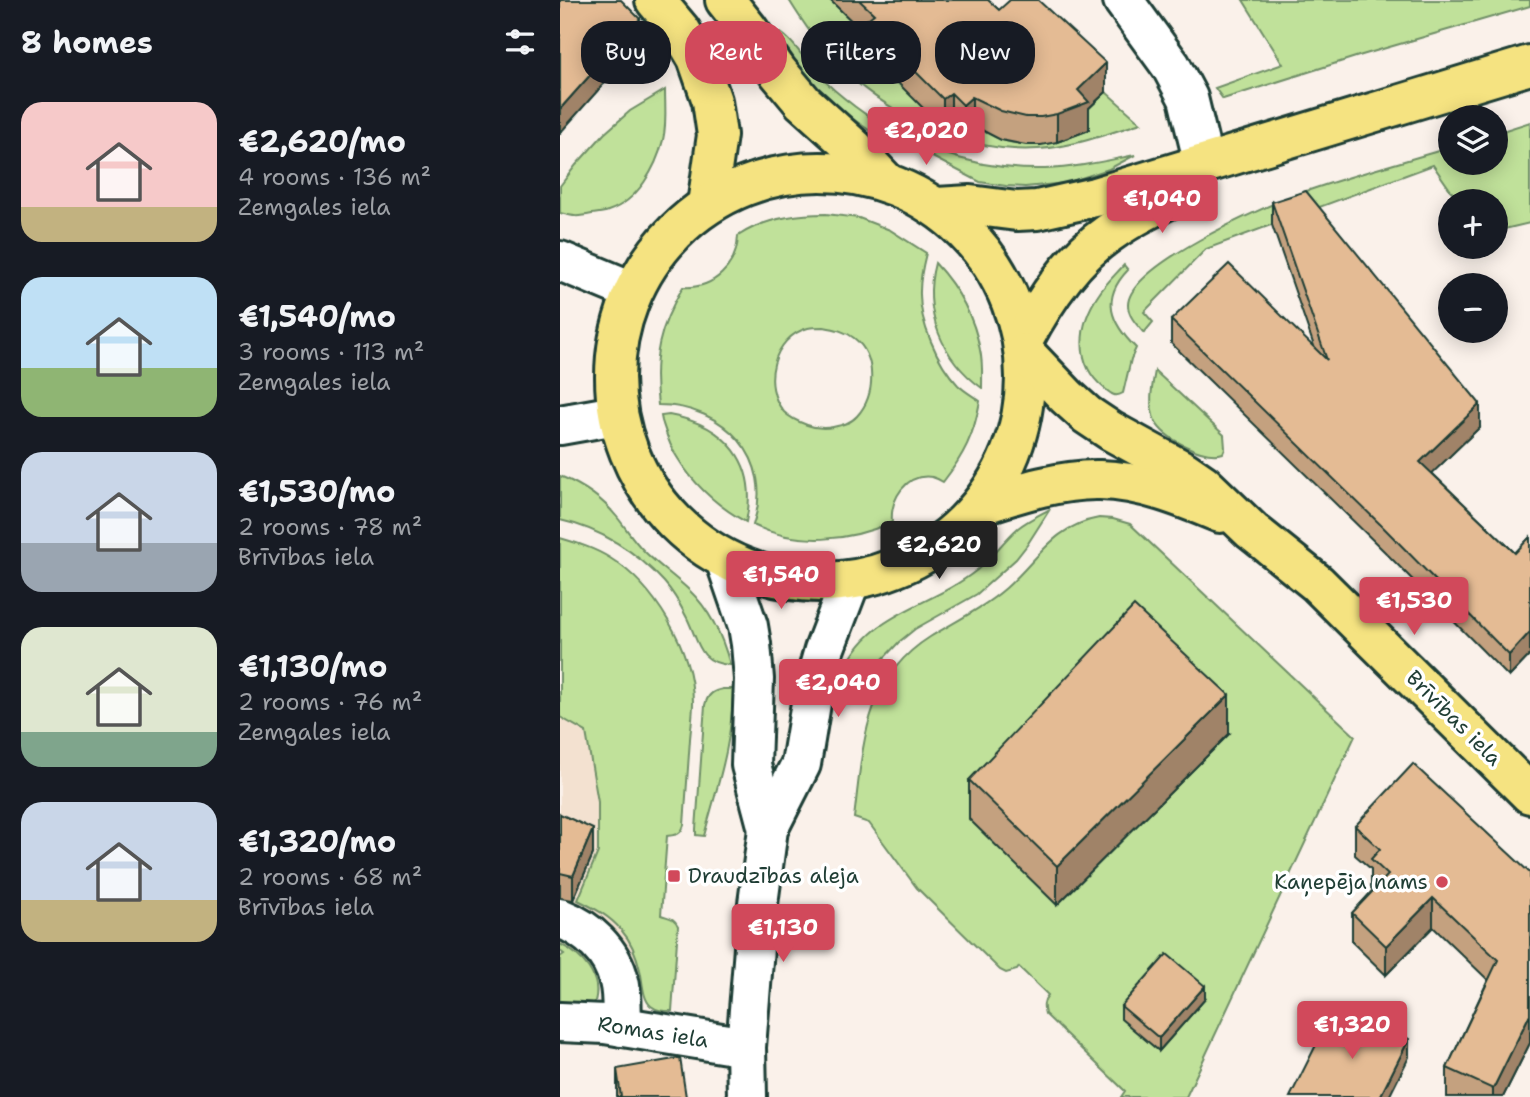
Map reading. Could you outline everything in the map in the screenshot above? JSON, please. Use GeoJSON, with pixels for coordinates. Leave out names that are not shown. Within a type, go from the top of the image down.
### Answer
{"type":"FeatureCollection","features":[{"type":"Feature","properties":{"kind":"main road"},"geometry":{"type":"LineString","coordinates":[[655,0],[681,31],[697,58],[712,101],[717,135],[707,205]]}},
{"type":"Feature","properties":{"kind":"main road"},"geometry":{"type":"LineString","coordinates":[[725,0],[803,102],[854,148],[887,183]]}},
{"type":"Feature","properties":{"kind":"main road"},"geometry":{"type":"LineString","coordinates":[[937,207],[970,205],[1017,211],[1037,210],[1095,197],[1530,65]]}},
{"type":"Feature","properties":{"kind":"main road"},"geometry":{"type":"LineString","coordinates":[[1024,347],[1040,309],[1077,260],[1107,234],[1141,213],[1300,135]]}},
{"type":"Feature","properties":{"kind":"main road"},"geometry":{"type":"LineString","coordinates":[[794,173],[841,173],[887,183],[937,207],[968,232],[994,265],[1013,300],[1024,347],[1025,406],[1011,458],[984,503],[925,556],[850,582],[786,581],[726,562],[675,524],[644,484],[637,474],[616,415],[613,373],[619,331],[632,291],[664,243],[707,205],[749,184],[794,173]]}},
{"type":"Feature","properties":{"kind":"main road"},"geometry":{"type":"LineString","coordinates":[[1024,347],[1067,397],[1087,415],[1184,471],[1219,498],[1252,531]]}},
{"type":"Feature","properties":{"kind":"main road"},"geometry":{"type":"LineString","coordinates":[[984,503],[1073,482],[1112,481],[1139,484],[1196,503],[1252,531]]}},
{"type":"Feature","properties":{"kind":"main road","name":"Brīvības iela"},"geometry":{"type":"LineString","coordinates":[[1252,531],[1317,583],[1530,794]]}},
{"type":"Feature","properties":{"kind":"street"},"geometry":{"type":"LineString","coordinates":[[1123,0],[1171,65],[1188,99],[1204,164]]}},
{"type":"Feature","properties":{"kind":"street"},"geometry":{"type":"LineString","coordinates":[[560,261],[632,291]]}},
{"type":"Feature","properties":{"kind":"street"},"geometry":{"type":"LineString","coordinates":[[560,425],[616,415]]}},
{"type":"Feature","properties":{"kind":"street"},"geometry":{"type":"LineString","coordinates":[[726,562],[748,626],[751,644],[754,679],[751,765],[768,829]]}},
{"type":"Feature","properties":{"kind":"street"},"geometry":{"type":"LineString","coordinates":[[747,1097],[746,1047],[757,911],[768,829],[801,764],[814,685],[824,650],[850,582]]}},
{"type":"Feature","properties":{"kind":"street"},"geometry":{"type":"LineString","coordinates":[[560,918],[571,922],[596,940],[613,962],[620,984],[622,1027]]}},
{"type":"Feature","properties":{"kind":"street","name":"Romas iela"},"geometry":{"type":"LineString","coordinates":[[560,1022],[622,1027],[746,1047]]}},
{"type":"Feature","properties":{"kind":"shaded area"},"geometry":{"type":"Polygon","coordinates":[[[560,560],[667,1001],[560,951],[560,560]]]}},
{"type":"Feature","properties":{"kind":"green space"},"geometry":{"type":"Polygon","coordinates":[[[789,0],[830,0],[852,21],[803,21],[789,0]]]}},
{"type":"Feature","properties":{"kind":"green space"},"geometry":{"type":"Polygon","coordinates":[[[1243,0],[1530,0],[1530,6],[1223,99],[1215,88],[1283,64],[1243,0]]]}},
{"type":"Feature","properties":{"kind":"green space"},"geometry":{"type":"Polygon","coordinates":[[[787,38],[801,53],[801,72],[787,54],[787,38]]]}},
{"type":"Feature","properties":{"kind":"green space"},"geometry":{"type":"Polygon","coordinates":[[[812,84],[829,84],[889,129],[938,152],[964,160],[1045,169],[1079,166],[1135,155],[1109,169],[1066,183],[1025,187],[980,182],[917,149],[869,130],[824,97],[812,84]]]}},
{"type":"Feature","properties":{"kind":"green space"},"geometry":{"type":"Polygon","coordinates":[[[859,84],[907,84],[943,128],[951,121],[963,133],[975,123],[996,137],[1021,144],[1046,143],[1071,137],[1078,119],[1106,92],[1141,123],[1077,143],[1051,148],[1010,149],[954,137],[926,126],[875,97],[859,84]]]}},
{"type":"Feature","properties":{"kind":"green space"},"geometry":{"type":"Polygon","coordinates":[[[665,90],[663,140],[656,162],[637,192],[606,212],[579,216],[560,213],[560,186],[576,165],[604,134],[630,111],[665,90]]]}},
{"type":"Feature","properties":{"kind":"green space"},"geometry":{"type":"Polygon","coordinates":[[[1530,122],[1530,223],[1508,228],[1508,189],[1450,189],[1440,175],[1508,175],[1508,129],[1530,122]]]}},
{"type":"Feature","properties":{"kind":"green space"},"geometry":{"type":"Polygon","coordinates":[[[1438,151],[1438,172],[1433,165],[1206,249],[1144,312],[1153,322],[1144,333],[1131,317],[1128,305],[1134,290],[1150,273],[1173,256],[1257,211],[1355,175],[1438,151]]]}},
{"type":"Feature","properties":{"kind":"green space"},"geometry":{"type":"Polygon","coordinates":[[[815,214],[859,218],[890,230],[926,253],[921,276],[920,303],[926,328],[936,354],[950,376],[980,401],[967,444],[943,482],[932,477],[923,477],[907,483],[897,497],[892,522],[858,534],[805,539],[770,532],[753,525],[758,501],[757,478],[750,458],[739,440],[704,414],[682,407],[658,405],[656,372],[663,330],[683,287],[705,284],[722,274],[733,257],[738,236],[748,230],[792,216],[815,214]],[[808,328],[786,341],[774,363],[772,376],[777,401],[784,412],[801,423],[820,428],[830,428],[855,418],[868,397],[871,376],[867,355],[862,346],[847,334],[828,328],[808,328]]]}},
{"type":"Feature","properties":{"kind":"green space"},"geometry":{"type":"Polygon","coordinates":[[[935,263],[958,293],[974,326],[982,359],[982,388],[956,363],[939,333],[931,299],[935,263]]]}},
{"type":"Feature","properties":{"kind":"green space"},"geometry":{"type":"Polygon","coordinates":[[[1124,265],[1128,270],[1114,291],[1112,310],[1120,329],[1136,348],[1123,393],[1115,395],[1094,378],[1084,356],[1082,343],[1083,331],[1092,306],[1124,265]]]}},
{"type":"Feature","properties":{"kind":"green space"},"geometry":{"type":"Polygon","coordinates":[[[1155,371],[1224,435],[1223,453],[1206,453],[1185,446],[1160,428],[1152,409],[1155,371]]]}},
{"type":"Feature","properties":{"kind":"green space"},"geometry":{"type":"Polygon","coordinates":[[[669,415],[707,428],[734,450],[747,482],[749,501],[746,522],[725,509],[691,477],[672,449],[662,421],[661,416],[669,415]]]}},
{"type":"Feature","properties":{"kind":"green space"},"geometry":{"type":"Polygon","coordinates":[[[560,476],[584,488],[605,504],[644,551],[697,598],[715,625],[730,665],[705,656],[674,595],[642,561],[617,543],[590,529],[560,520],[560,476]]]}},
{"type":"Feature","properties":{"kind":"green space"},"geometry":{"type":"Polygon","coordinates":[[[1050,509],[1016,559],[977,594],[915,629],[867,676],[859,679],[841,677],[853,655],[883,624],[977,570],[1018,528],[1050,509]]]}},
{"type":"Feature","properties":{"kind":"green space"},"geometry":{"type":"Polygon","coordinates":[[[1099,518],[1130,524],[1355,736],[1186,1097],[1121,1097],[1125,1091],[1045,1014],[1044,1004],[1048,995],[1019,967],[1006,973],[1000,970],[917,888],[869,823],[854,818],[864,741],[870,717],[891,673],[908,654],[930,637],[979,608],[1006,588],[1058,536],[1083,522],[1099,518]]]}},
{"type":"Feature","properties":{"kind":"green space"},"geometry":{"type":"Polygon","coordinates":[[[560,538],[604,554],[642,584],[656,601],[678,640],[691,682],[693,707],[684,825],[678,834],[667,836],[661,915],[673,919],[678,926],[672,1011],[658,1010],[648,1003],[635,955],[622,931],[596,909],[578,900],[598,852],[598,802],[586,732],[560,717],[560,538]]]}},
{"type":"Feature","properties":{"kind":"green space"},"geometry":{"type":"Polygon","coordinates":[[[723,689],[733,689],[727,745],[704,836],[696,835],[705,705],[711,694],[723,689]]]}},
{"type":"Feature","properties":{"kind":"green space"},"geometry":{"type":"Polygon","coordinates":[[[560,944],[576,954],[589,968],[596,985],[594,1004],[560,1006],[560,957],[564,954],[560,951],[560,944]]]}},
{"type":"Feature","properties":{"kind":"building"},"geometry":{"type":"Polygon","coordinates":[[[560,0],[621,0],[640,19],[581,21],[582,84],[560,109],[560,0]]]}},
{"type":"Feature","properties":{"kind":"building"},"geometry":{"type":"Polygon","coordinates":[[[859,0],[988,0],[999,10],[1010,0],[1038,0],[1106,63],[1078,90],[1089,102],[1057,114],[1026,117],[1001,111],[972,97],[963,105],[951,93],[943,99],[921,77],[921,21],[865,21],[874,14],[859,0]]]}},
{"type":"Feature","properties":{"kind":"building"},"geometry":{"type":"Polygon","coordinates":[[[1306,191],[1480,404],[1420,462],[1515,553],[1530,537],[1530,632],[1509,655],[1384,528],[1171,320],[1229,264],[1327,360],[1272,202],[1306,191]]]}},
{"type":"Feature","properties":{"kind":"building"},"geometry":{"type":"Polygon","coordinates":[[[1134,606],[1229,695],[1057,866],[969,780],[1134,606]]]}},
{"type":"Feature","properties":{"kind":"building"},"geometry":{"type":"Polygon","coordinates":[[[1413,764],[1530,873],[1530,1014],[1493,1089],[1447,1068],[1498,960],[1433,898],[1386,946],[1352,913],[1388,875],[1371,859],[1380,849],[1355,826],[1413,764]]]}},
{"type":"Feature","properties":{"kind":"building"},"geometry":{"type":"Polygon","coordinates":[[[560,814],[593,829],[573,876],[560,873],[560,814]]]}},
{"type":"Feature","properties":{"kind":"building"},"geometry":{"type":"Polygon","coordinates":[[[1167,954],[1205,986],[1159,1038],[1121,1006],[1167,954]]]}},
{"type":"Feature","properties":{"kind":"building"},"geometry":{"type":"Polygon","coordinates":[[[1352,1010],[1409,1039],[1380,1097],[1290,1097],[1324,1029],[1339,1036],[1352,1010]]]}},
{"type":"Feature","properties":{"kind":"building"},"geometry":{"type":"Polygon","coordinates":[[[680,1058],[686,1097],[621,1097],[617,1069],[680,1058]]]}},
{"type":"Feature","properties":{"kind":"place","name":"Draudzības aleja"},"geometry":{"type":"Point","coordinates":[674,876]}},
{"type":"Feature","properties":{"kind":"place","name":"Kaņepēja nams"},"geometry":{"type":"Point","coordinates":[1442,882]}}]}
